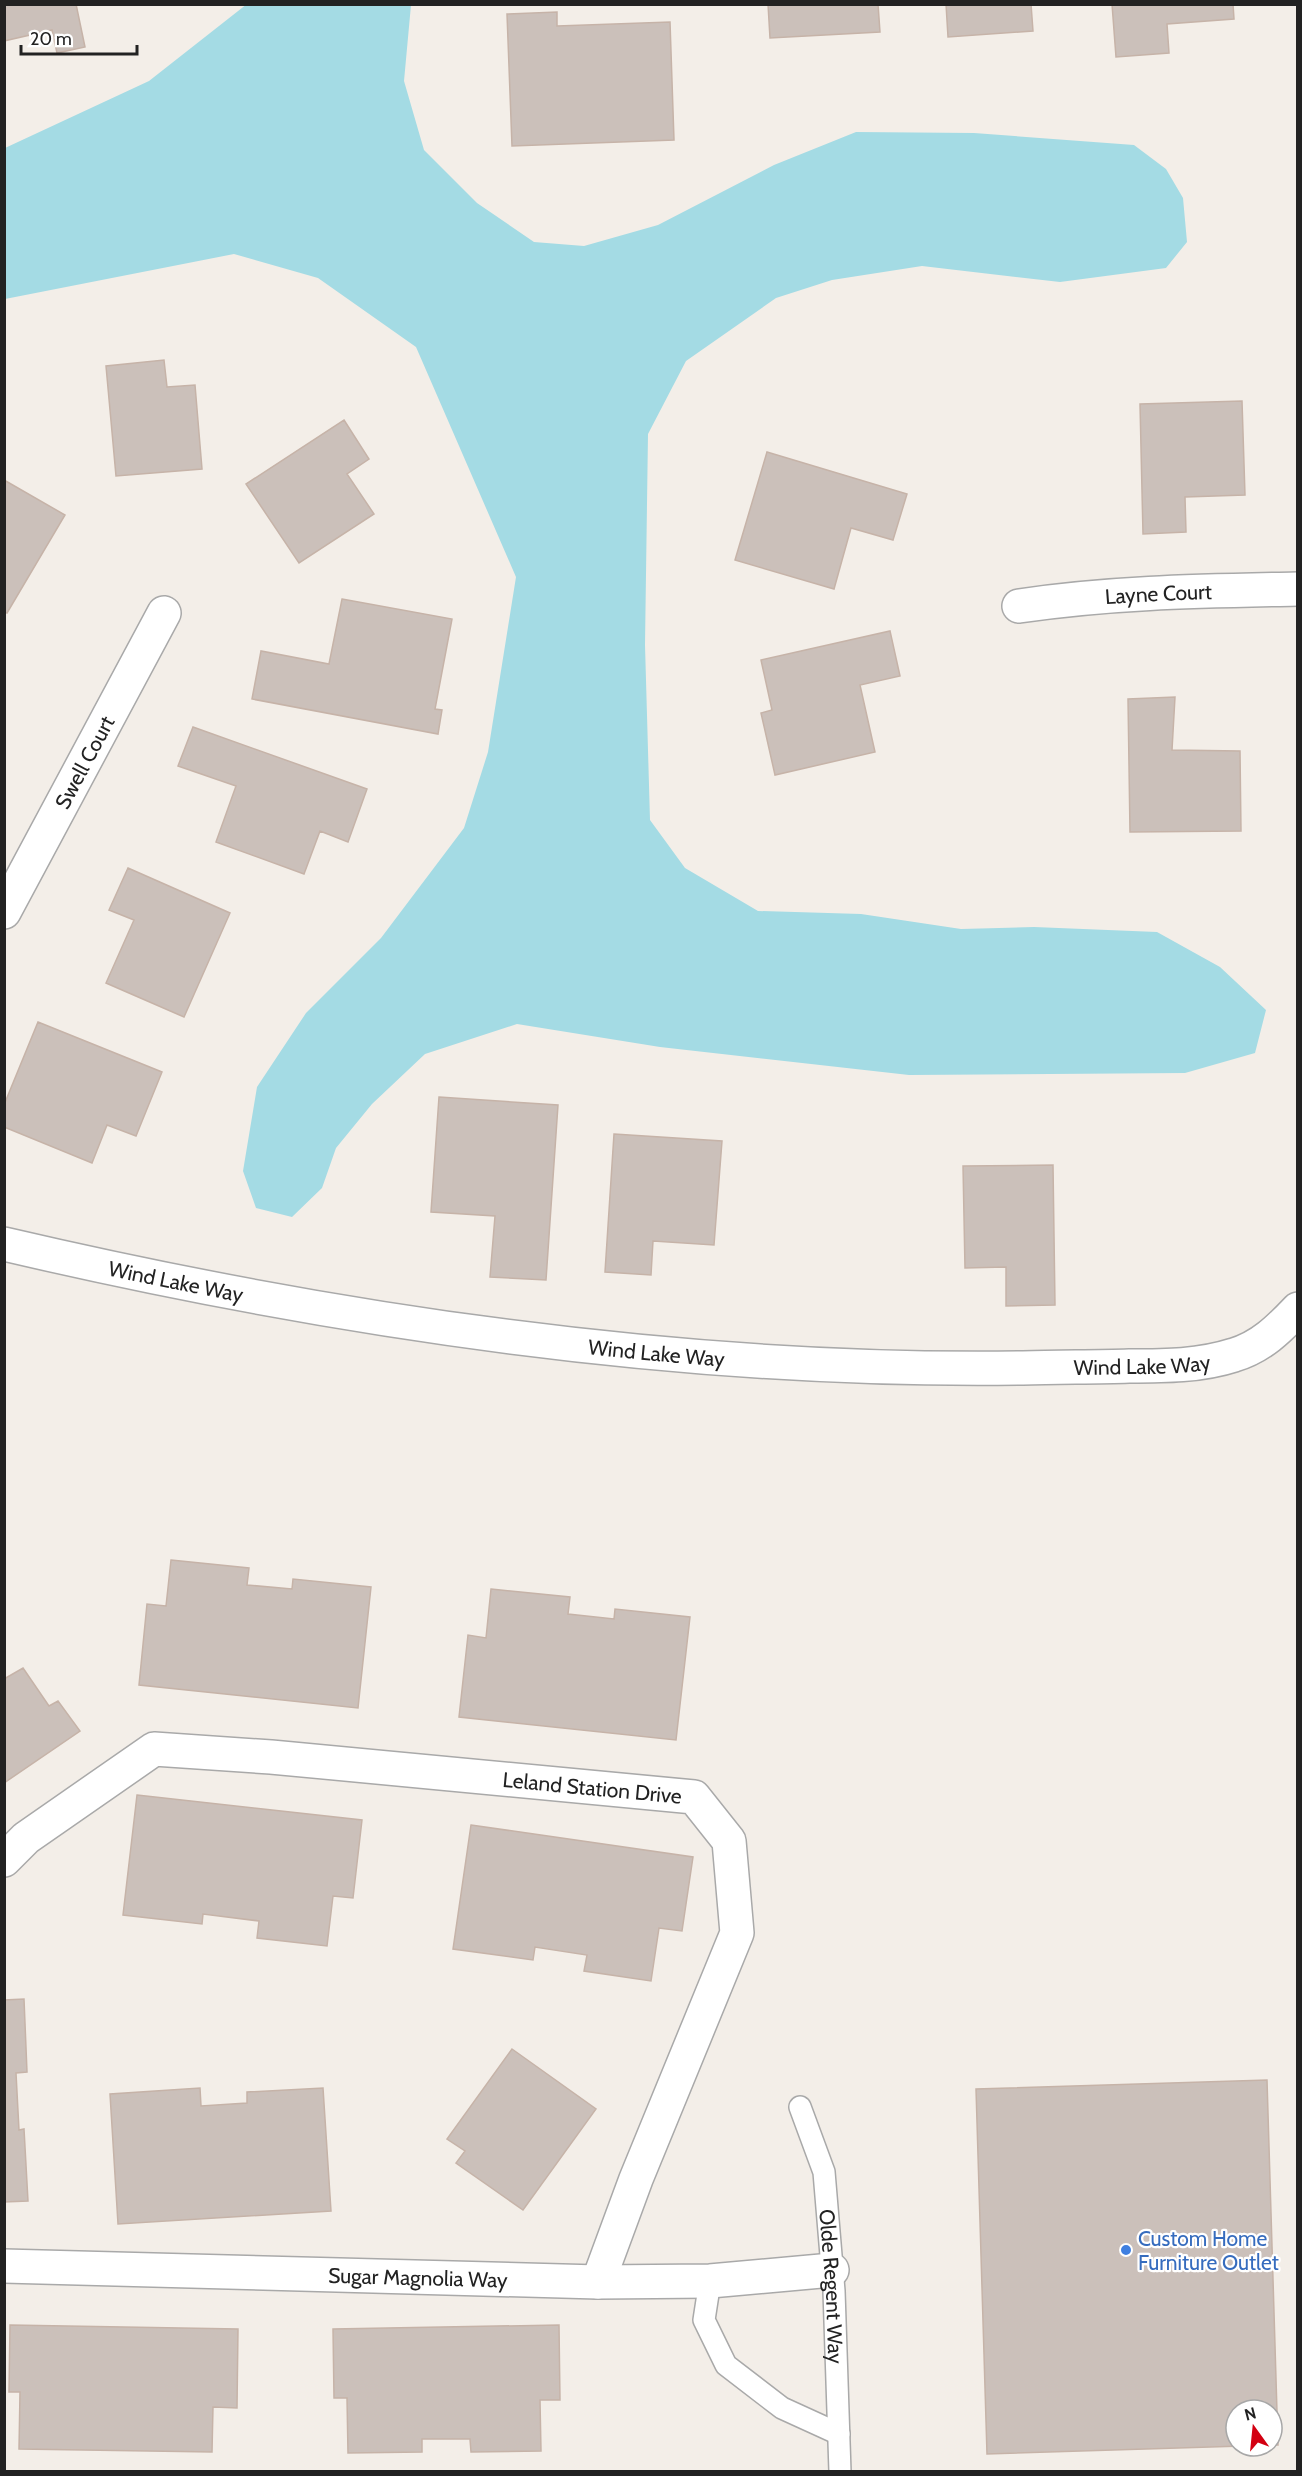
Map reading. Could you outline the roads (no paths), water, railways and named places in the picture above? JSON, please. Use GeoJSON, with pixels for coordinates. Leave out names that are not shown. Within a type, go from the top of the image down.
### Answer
{"type":"FeatureCollection","features":[{"type":"Feature","properties":{"kind":"street","name":"Layne Court"},"geometry":{"type":"LineString","coordinates":[[1019,606],[1081,596],[1142,592],[1298,589]]}},
{"type":"Feature","properties":{"kind":"street","name":"Swell Court"},"geometry":{"type":"LineString","coordinates":[[4,912],[164,613]]}},
{"type":"Feature","properties":{"kind":"street","name":"Wind Lake Way"},"geometry":{"type":"LineString","coordinates":[[4,1244],[148,1277],[452,1330],[742,1359],[980,1369],[1168,1366],[1206,1363],[1260,1345],[1298,1309]]}},
{"type":"Feature","properties":{"kind":"street","name":"Leland Station Drive"},"geometry":{"type":"LineString","coordinates":[[4,1860],[26,1838],[154,1749],[272,1757],[694,1797],[729,1841],[737,1933],[636,2179],[598,2282]]}},
{"type":"Feature","properties":{"kind":"street","name":"Sugar Magnolia Way"},"geometry":{"type":"LineString","coordinates":[[4,2266],[598,2282],[710,2281],[832,2270]]}},
{"type":"Feature","properties":{"kind":"lane","name":"Olde Regent Way"},"geometry":{"type":"LineString","coordinates":[[800,2107],[824,2172],[832,2270],[840,2472]]}},
{"type":"Feature","properties":{"kind":"lane"},"geometry":{"type":"LineString","coordinates":[[710,2281],[704,2320],[726,2365],[782,2408],[838,2434]]}},
{"type":"Feature","properties":{"kind":"water"},"geometry":{"type":"Polygon","coordinates":[[[247,4],[411,5],[404,81],[424,150],[477,203],[534,242],[584,246],[658,225],[774,165],[856,132],[974,133],[1134,145],[1166,169],[1183,198],[1187,242],[1166,268],[1060,282],[922,266],[832,280],[776,298],[686,361],[648,434],[645,645],[650,820],[685,868],[758,911],[861,914],[961,929],[1034,927],[1157,932],[1220,967],[1266,1010],[1255,1053],[1185,1073],[909,1075],[660,1047],[517,1024],[425,1054],[372,1104],[336,1148],[322,1188],[292,1217],[256,1208],[243,1171],[257,1087],[306,1013],[381,938],[464,828],[488,752],[516,577],[416,347],[318,278],[234,254],[5,299],[5,148],[149,81],[247,4]]]}},
{"type":"Feature","properties":{"kind":"place","name":"Custom Home Furniture Outlet"},"geometry":{"type":"Point","coordinates":[1126,2250]}}]}
